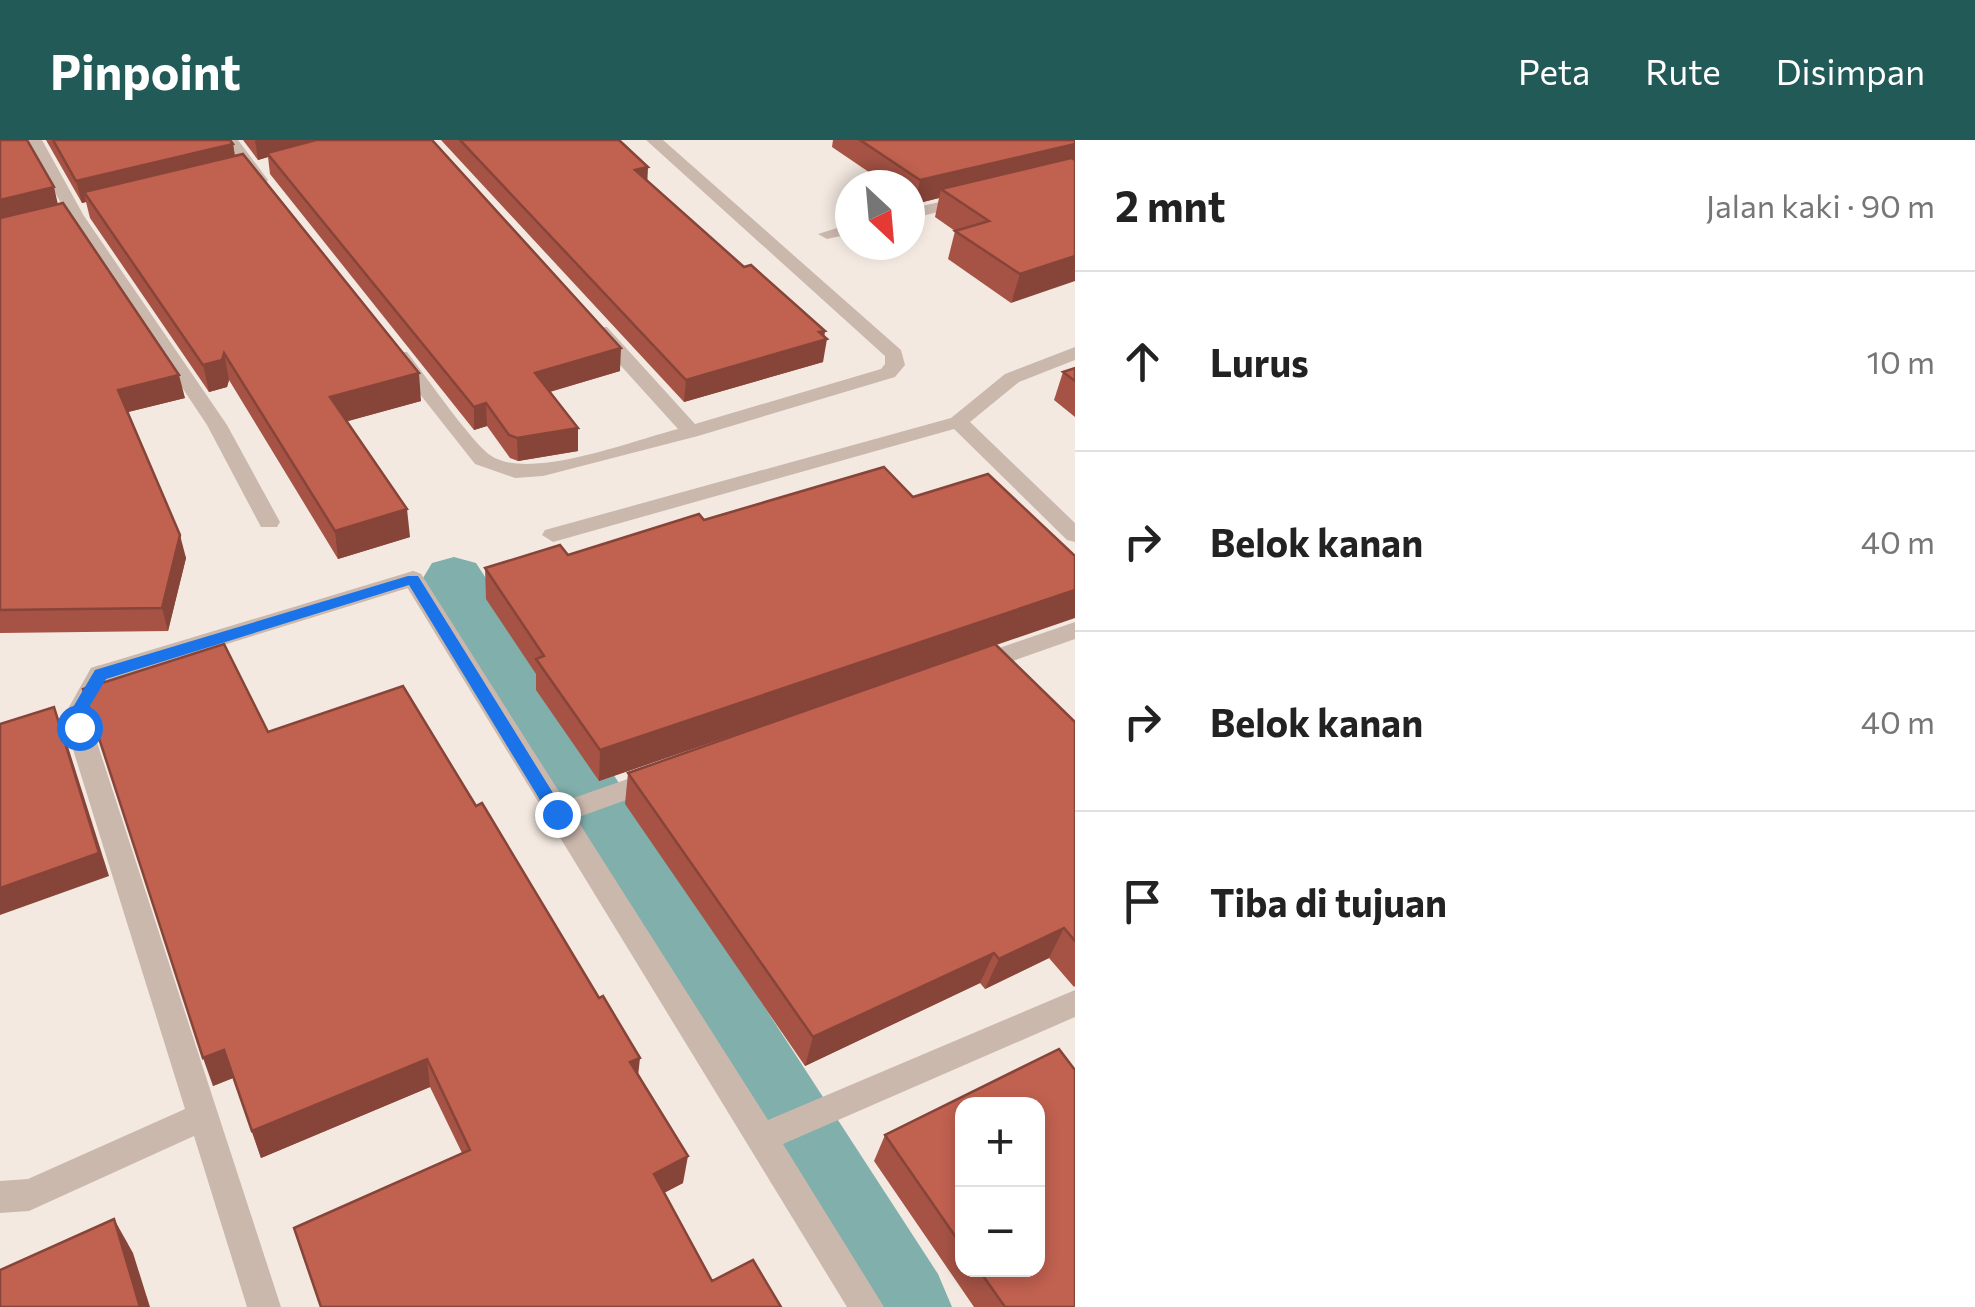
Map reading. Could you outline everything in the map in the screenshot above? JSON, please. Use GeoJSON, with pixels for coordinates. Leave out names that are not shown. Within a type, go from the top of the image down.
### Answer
{"type":"FeatureCollection","features":[{"type":"Feature","properties":{"kind":"street"},"geometry":{"type":"LineString","coordinates":[[34,140],[75,216],[217,425],[269,522]]}},
{"type":"Feature","properties":{"kind":"street"},"geometry":{"type":"LineString","coordinates":[[230,140],[276,201]]}},
{"type":"Feature","properties":{"kind":"street"},"geometry":{"type":"LineString","coordinates":[[384,336],[482,459],[515,472],[543,470],[691,432],[872,381],[896,365],[894,354],[654,140]]}},
{"type":"Feature","properties":{"kind":"street"},"geometry":{"type":"LineString","coordinates":[[925,210],[983,196]]}},
{"type":"Feature","properties":{"kind":"street"},"geometry":{"type":"LineString","coordinates":[[827,234],[835,232]]}},
{"type":"Feature","properties":{"kind":"street"},"geometry":{"type":"LineString","coordinates":[[586,315],[691,432]]}},
{"type":"Feature","properties":{"kind":"street"},"geometry":{"type":"LineString","coordinates":[[553,534],[958,422],[1012,378],[1075,352]]}},
{"type":"Feature","properties":{"kind":"street"},"geometry":{"type":"LineString","coordinates":[[958,422],[1075,535]]}},
{"type":"Feature","properties":{"kind":"street"},"geometry":{"type":"LineString","coordinates":[[264,1307],[77,714],[100,674],[413,579],[557,814],[776,1132],[867,1307]]}},
{"type":"Feature","properties":{"kind":"street"},"geometry":{"type":"LineString","coordinates":[[947,676],[1075,630]]}},
{"type":"Feature","properties":{"kind":"street"},"geometry":{"type":"LineString","coordinates":[[557,814],[664,776]]}},
{"type":"Feature","properties":{"kind":"street"},"geometry":{"type":"LineString","coordinates":[[776,1132],[1075,1003]]}},
{"type":"Feature","properties":{"kind":"street"},"geometry":{"type":"LineString","coordinates":[[0,1197],[29,1195],[206,1115]]}},
{"type":"Feature","properties":{"kind":"building"},"geometry":{"type":"Polygon","coordinates":[[[0,140],[27,140],[54,187],[0,200],[0,140]]]}},
{"type":"Feature","properties":{"kind":"building"},"geometry":{"type":"Polygon","coordinates":[[[53,140],[230,140],[233,144],[76,181],[53,140]]]}},
{"type":"Feature","properties":{"kind":"building"},"geometry":{"type":"Polygon","coordinates":[[[316,140],[432,140],[621,348],[535,373],[578,428],[517,438],[509,435],[486,403],[474,407],[267,153],[316,140]]]}},
{"type":"Feature","properties":{"kind":"building"},"geometry":{"type":"Polygon","coordinates":[[[460,140],[619,140],[648,167],[635,170],[744,267],[751,265],[825,331],[819,332],[827,339],[686,380],[460,140]]]}},
{"type":"Feature","properties":{"kind":"building"},"geometry":{"type":"Polygon","coordinates":[[[860,140],[1075,140],[1075,144],[925,179],[925,170],[905,170],[860,140]]]}},
{"type":"Feature","properties":{"kind":"building"},"geometry":{"type":"Polygon","coordinates":[[[243,154],[419,373],[330,397],[407,509],[335,531],[224,353],[222,360],[203,365],[84,192],[243,154]]]}},
{"type":"Feature","properties":{"kind":"building"},"geometry":{"type":"Polygon","coordinates":[[[1075,160],[1075,256],[1020,274],[955,231],[989,221],[941,189],[1075,160]]]}},
{"type":"Feature","properties":{"kind":"building"},"geometry":{"type":"Polygon","coordinates":[[[63,203],[179,375],[118,390],[180,535],[162,608],[0,610],[0,218],[63,203]]]}},
{"type":"Feature","properties":{"kind":"building"},"geometry":{"type":"Polygon","coordinates":[[[1075,368],[1075,381],[1063,372],[1075,368]]]}},
{"type":"Feature","properties":{"kind":"building"},"geometry":{"type":"Polygon","coordinates":[[[884,467],[913,497],[988,474],[1075,556],[1075,590],[600,750],[536,659],[544,656],[485,568],[560,545],[568,555],[699,514],[704,520],[884,467]]]}},
{"type":"Feature","properties":{"kind":"building"},"geometry":{"type":"Polygon","coordinates":[[[224,644],[268,732],[403,686],[476,806],[482,803],[599,998],[603,996],[640,1058],[630,1062],[688,1156],[654,1174],[712,1281],[753,1260],[781,1307],[321,1307],[294,1228],[470,1150],[427,1059],[252,1131],[224,1050],[203,1058],[83,689],[224,644]]]}},
{"type":"Feature","properties":{"kind":"building"},"geometry":{"type":"Polygon","coordinates":[[[995,644],[1075,722],[1075,941],[1064,928],[999,959],[994,953],[813,1037],[628,773],[995,644]]]}},
{"type":"Feature","properties":{"kind":"building"},"geometry":{"type":"Polygon","coordinates":[[[54,707],[99,853],[0,888],[0,724],[54,707]]]}},
{"type":"Feature","properties":{"kind":"building"},"geometry":{"type":"Polygon","coordinates":[[[1059,1049],[1075,1070],[1075,1307],[1005,1307],[984,1277],[1045,1277],[1045,1097],[962,1097],[1059,1049]]]}},
{"type":"Feature","properties":{"kind":"building"},"geometry":{"type":"Polygon","coordinates":[[[955,1100],[955,1236],[885,1135],[955,1100]]]}},
{"type":"Feature","properties":{"kind":"building"},"geometry":{"type":"Polygon","coordinates":[[[114,1219],[140,1307],[0,1307],[0,1270],[114,1219]]]}},
{"type":"Feature","properties":{"kind":"waterway"},"geometry":{"type":"LineString","coordinates":[[454,578],[905,1307]]}},
{"type":"Feature","properties":{"kind":"route"},"geometry":{"type":"LineString","coordinates":[[79,727],[77,714],[100,674],[413,579],[557,814]]}}]}
